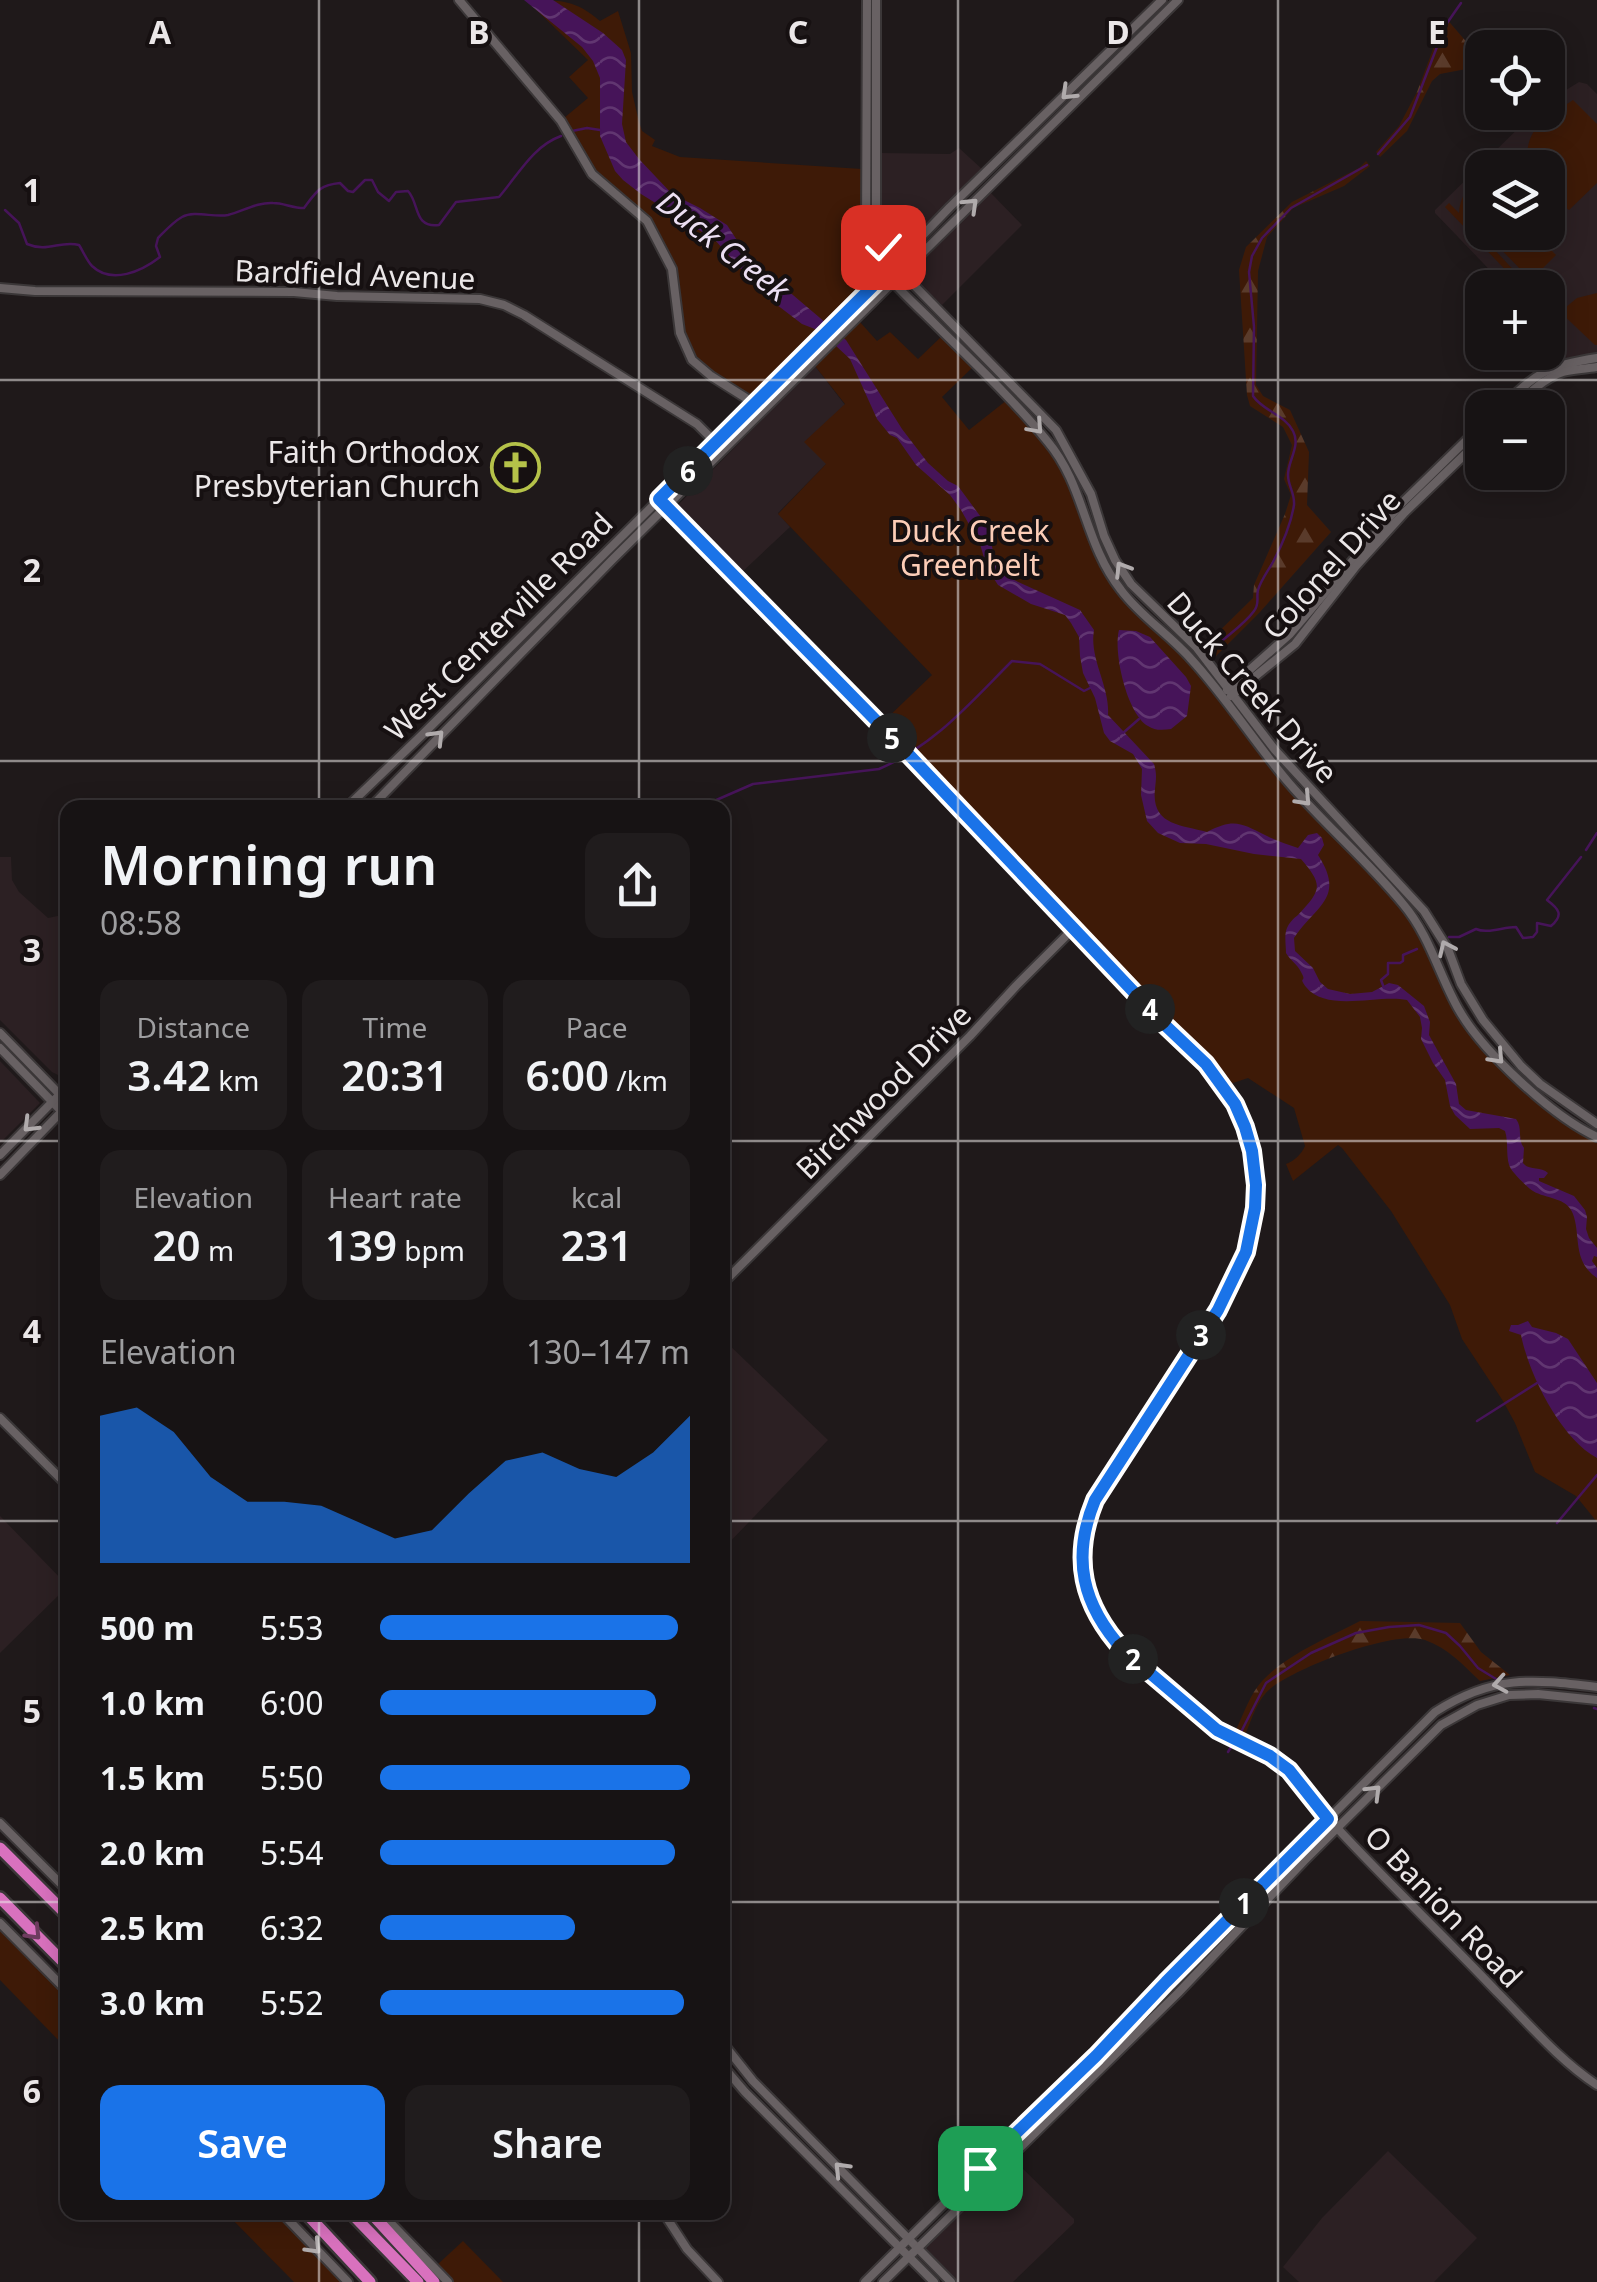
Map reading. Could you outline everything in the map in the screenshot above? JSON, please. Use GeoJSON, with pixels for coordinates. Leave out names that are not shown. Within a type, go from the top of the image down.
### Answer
{"type":"FeatureCollection","features":[{"type":"Feature","properties":{"kind":"highway"},"geometry":{"type":"LineString","coordinates":[[0,1848],[60,1908]]}},
{"type":"Feature","properties":{"kind":"highway"},"geometry":{"type":"LineString","coordinates":[[0,1898],[60,1959]]}},
{"type":"Feature","properties":{"kind":"highway"},"geometry":{"type":"LineString","coordinates":[[304,2220],[323,2232]]}},
{"type":"Feature","properties":{"kind":"highway"},"geometry":{"type":"LineString","coordinates":[[312,2220],[370,2282]]}},
{"type":"Feature","properties":{"kind":"highway"},"geometry":{"type":"LineString","coordinates":[[358,2220],[418,2282]]}},
{"type":"Feature","properties":{"kind":"highway"},"geometry":{"type":"LineString","coordinates":[[377,2220],[434,2282]]}},
{"type":"Feature","properties":{"kind":"main road"},"geometry":{"type":"LineString","coordinates":[[459,0],[561,121],[592,174],[647,221],[672,269],[680,333],[688,354],[703,371],[761,412]]}},
{"type":"Feature","properties":{"kind":"main road"},"geometry":{"type":"LineString","coordinates":[[867,0],[871,202],[878,235],[894,265]]}},
{"type":"Feature","properties":{"kind":"main road"},"geometry":{"type":"LineString","coordinates":[[875,285],[876,262],[867,241],[877,170],[876,0]]}},
{"type":"Feature","properties":{"kind":"main road","name":"West Centerville Road"},"geometry":{"type":"LineString","coordinates":[[378,800],[754,404],[1162,0]]}},
{"type":"Feature","properties":{"kind":"main road","name":"West Centerville Road"},"geometry":{"type":"LineString","coordinates":[[354,800],[662,503],[724,450],[1178,0]]}},
{"type":"Feature","properties":{"kind":"main road"},"geometry":{"type":"LineString","coordinates":[[868,140],[877,170]]}},
{"type":"Feature","properties":{"kind":"main road","name":"Duck Creek Drive"},"geometry":{"type":"LineString","coordinates":[[876,262],[1004,392],[1059,456],[1072,480],[1092,540],[1122,592],[1192,660],[1300,796],[1405,906],[1426,936],[1450,993],[1473,1030],[1552,1109],[1597,1137]]}},
{"type":"Feature","properties":{"kind":"main road","name":"Duck Creek Drive"},"geometry":{"type":"LineString","coordinates":[[894,265],[1046,418],[1068,448],[1092,494],[1104,536],[1132,584],[1197,648],[1275,750],[1424,910],[1483,1020],[1521,1066],[1559,1100],[1597,1124]]}},
{"type":"Feature","properties":{"kind":"main road","name":"Bardfield Avenue"},"geometry":{"type":"LineString","coordinates":[[0,288],[480,299],[504,305],[524,316],[697,424],[724,450]]}},
{"type":"Feature","properties":{"kind":"main road"},"geometry":{"type":"LineString","coordinates":[[950,339],[958,331]]}},
{"type":"Feature","properties":{"kind":"main road"},"geometry":{"type":"LineString","coordinates":[[1521,390],[1536,376],[1560,364],[1597,358]]}},
{"type":"Feature","properties":{"kind":"main road"},"geometry":{"type":"LineString","coordinates":[[1534,390],[1562,372],[1597,367]]}},
{"type":"Feature","properties":{"kind":"main road"},"geometry":{"type":"LineString","coordinates":[[1004,392],[1012,385]]}},
{"type":"Feature","properties":{"kind":"main road","name":"Colonel Drive"},"geometry":{"type":"LineString","coordinates":[[1231,691],[1290,634],[1400,504],[1465,441]]}},
{"type":"Feature","properties":{"kind":"main road","name":"Colonel Drive"},"geometry":{"type":"LineString","coordinates":[[1222,698],[1295,644],[1356,566],[1465,455]]}},
{"type":"Feature","properties":{"kind":"main road","name":"O Banion Road"},"geometry":{"type":"LineString","coordinates":[[662,503],[1206,1064],[1231,1098],[1245,1127],[1256,1185],[1246,1252],[1218,1310],[1095,1500],[1086,1526],[1080,1550],[1084,1582],[1102,1622],[1124,1651],[1217,1730],[1270,1756],[1289,1770],[1328,1819],[1545,2042],[1597,2085]]}},
{"type":"Feature","properties":{"kind":"main road","name":"Birchwood Drive"},"geometry":{"type":"LineString","coordinates":[[730,1276],[1074,928]]}},
{"type":"Feature","properties":{"kind":"main road"},"geometry":{"type":"LineString","coordinates":[[0,1033],[60,1094],[0,1155]]}},
{"type":"Feature","properties":{"kind":"main road"},"geometry":{"type":"LineString","coordinates":[[0,1048],[60,1106]]}},
{"type":"Feature","properties":{"kind":"main road"},"geometry":{"type":"LineString","coordinates":[[0,1175],[60,1116]]}},
{"type":"Feature","properties":{"kind":"main road"},"geometry":{"type":"LineString","coordinates":[[0,1418],[60,1478]]}},
{"type":"Feature","properties":{"kind":"main road"},"geometry":{"type":"LineString","coordinates":[[865,2282],[1096,2056],[1435,1712],[1468,1692],[1520,1681],[1597,1687]]}},
{"type":"Feature","properties":{"kind":"main road"},"geometry":{"type":"LineString","coordinates":[[883,2282],[1178,1994],[1441,1725],[1477,1704],[1524,1693],[1597,1700]]}},
{"type":"Feature","properties":{"kind":"main road"},"geometry":{"type":"LineString","coordinates":[[0,1823],[60,1884]]}},
{"type":"Feature","properties":{"kind":"main road"},"geometry":{"type":"LineString","coordinates":[[0,1923],[60,1984]]}},
{"type":"Feature","properties":{"kind":"main road"},"geometry":{"type":"LineString","coordinates":[[730,2054],[952,2282]]}},
{"type":"Feature","properties":{"kind":"main road"},"geometry":{"type":"LineString","coordinates":[[730,2075],[934,2282]]}},
{"type":"Feature","properties":{"kind":"main road"},"geometry":{"type":"LineString","coordinates":[[980,2168],[990,2177]]}},
{"type":"Feature","properties":{"kind":"main road"},"geometry":{"type":"LineString","coordinates":[[289,2220],[348,2282]]}},
{"type":"Feature","properties":{"kind":"main road"},"geometry":{"type":"LineString","coordinates":[[388,2220],[448,2282]]}},
{"type":"Feature","properties":{"kind":"main road"},"geometry":{"type":"LineString","coordinates":[[668,2220],[718,2282]]}},
{"type":"Feature","properties":{"kind":"shaded area"},"geometry":{"type":"Polygon","coordinates":[[[1579,82],[1597,94],[1597,357],[1565,359],[1565,270],[1490,270],[1470,250],[1565,250],[1565,150],[1496,150],[1517,130],[1565,130],[1565,91],[1579,82]]]}},
{"type":"Feature","properties":{"kind":"shaded area"},"geometry":{"type":"Polygon","coordinates":[[[959,148],[983,170],[903,250],[888,245],[880,232],[881,153],[950,154],[959,148]]]}},
{"type":"Feature","properties":{"kind":"shaded area"},"geometry":{"type":"Polygon","coordinates":[[[1465,181],[1465,244],[1435,213],[1465,181]]]}},
{"type":"Feature","properties":{"kind":"shaded area"},"geometry":{"type":"Polygon","coordinates":[[[990,192],[1022,225],[942,305],[912,276],[911,269],[990,192]]]}},
{"type":"Feature","properties":{"kind":"shaded area"},"geometry":{"type":"Polygon","coordinates":[[[815,366],[845,405],[805,442],[827,463],[778,513],[790,527],[740,574],[679,513],[678,505],[815,366]]]}},
{"type":"Feature","properties":{"kind":"shaded area"},"geometry":{"type":"Polygon","coordinates":[[[0,857],[11,857],[12,880],[19,892],[48,918],[60,915],[60,1076],[0,1020],[0,857]]]}},
{"type":"Feature","properties":{"kind":"shaded area"},"geometry":{"type":"Polygon","coordinates":[[[0,1061],[40,1103],[0,1143],[0,1061]]]}},
{"type":"Feature","properties":{"kind":"shaded area"},"geometry":{"type":"Polygon","coordinates":[[[730,1346],[828,1440],[730,1542],[730,1346]]]}},
{"type":"Feature","properties":{"kind":"shaded area"},"geometry":{"type":"Polygon","coordinates":[[[0,1516],[60,1578],[60,1594],[0,1653],[0,1516]]]}},
{"type":"Feature","properties":{"kind":"shaded area"},"geometry":{"type":"Polygon","coordinates":[[[1388,2151],[1477,2238],[1434,2282],[1299,2282],[1283,2267],[1322,2218],[1388,2151]]]}},
{"type":"Feature","properties":{"kind":"shaded area"},"geometry":{"type":"Polygon","coordinates":[[[1013,2159],[1074,2223],[1013,2282],[956,2282],[925,2247],[1013,2159]]]}},
{"type":"Feature","properties":{"kind":"green space"},"geometry":{"type":"Polygon","coordinates":[[[526,0],[568,3],[600,21],[618,11],[631,53],[632,92],[639,122],[642,131],[655,140],[652,146],[680,157],[862,169],[861,229],[874,278],[753,396],[708,371],[692,352],[685,335],[675,266],[663,242],[637,206],[593,173],[564,118],[588,98],[569,77],[588,60],[526,0]]]}},
{"type":"Feature","properties":{"kind":"green space"},"geometry":{"type":"Polygon","coordinates":[[[1445,17],[1465,40],[1465,69],[1440,74],[1432,81],[1407,131],[1380,157],[1376,152],[1399,126],[1417,92],[1445,17]]]}},
{"type":"Feature","properties":{"kind":"green space"},"geometry":{"type":"Polygon","coordinates":[[[1573,100],[1597,124],[1597,183],[1569,210],[1565,207],[1565,150],[1528,150],[1535,130],[1565,130],[1565,105],[1573,100]]]}},
{"type":"Feature","properties":{"kind":"green space"},"geometry":{"type":"Polygon","coordinates":[[[1366,161],[1370,166],[1344,186],[1293,208],[1267,237],[1258,271],[1256,385],[1263,396],[1290,410],[1309,452],[1307,505],[1331,532],[1214,658],[1204,646],[1253,598],[1254,585],[1291,495],[1284,479],[1292,445],[1283,427],[1250,406],[1247,395],[1239,270],[1246,247],[1292,202],[1366,161]]]}},
{"type":"Feature","properties":{"kind":"green space"},"geometry":{"type":"Polygon","coordinates":[[[1465,193],[1465,228],[1445,207],[1449,203],[1459,213],[1465,193]]]}},
{"type":"Feature","properties":{"kind":"green space"},"geometry":{"type":"Polygon","coordinates":[[[1486,250],[1495,250],[1514,270],[1506,270],[1486,250]]]}},
{"type":"Feature","properties":{"kind":"green space"},"geometry":{"type":"Polygon","coordinates":[[[1502,250],[1551,250],[1556,255],[1541,270],[1521,270],[1502,250]]]}},
{"type":"Feature","properties":{"kind":"green space"},"geometry":{"type":"Polygon","coordinates":[[[1597,293],[1597,345],[1565,317],[1565,308],[1577,298],[1597,293]]]}},
{"type":"Feature","properties":{"kind":"green space","name":"Duck Creek Greenbelt"},"geometry":{"type":"Polygon","coordinates":[[[859,321],[877,341],[890,332],[918,359],[941,337],[973,367],[942,397],[969,430],[1007,400],[1053,450],[1070,480],[1103,566],[1189,662],[1263,759],[1415,927],[1476,1042],[1512,1082],[1597,1142],[1597,1522],[1576,1496],[1535,1472],[1503,1401],[1462,1339],[1450,1305],[1391,1211],[1342,1148],[1338,1145],[1293,1181],[1286,1164],[1305,1146],[1294,1108],[1248,1078],[1230,1084],[883,722],[932,675],[778,514],[826,464],[804,442],[845,404],[815,366],[859,321]]]}},
{"type":"Feature","properties":{"kind":"green space"},"geometry":{"type":"Polygon","coordinates":[[[1360,1621],[1460,1623],[1481,1652],[1510,1675],[1480,1681],[1433,1643],[1410,1638],[1391,1640],[1346,1652],[1284,1679],[1262,1698],[1245,1735],[1236,1730],[1254,1691],[1273,1670],[1360,1621]]]}},
{"type":"Feature","properties":{"kind":"green space"},"geometry":{"type":"Polygon","coordinates":[[[0,1922],[60,1985],[60,2042],[0,1980],[0,1922]]]}},
{"type":"Feature","properties":{"kind":"green space"},"geometry":{"type":"Polygon","coordinates":[[[233,2220],[289,2220],[350,2282],[294,2282],[233,2220]]]}},
{"type":"Feature","properties":{"kind":"green space"},"geometry":{"type":"Polygon","coordinates":[[[463,2241],[503,2282],[453,2282],[437,2265],[463,2241]]]}},
{"type":"Feature","properties":{"kind":"water","name":"Duck Creek"},"geometry":{"type":"Polygon","coordinates":[[[524,0],[553,0],[622,50],[626,60],[622,124],[626,142],[639,159],[672,194],[727,225],[748,257],[846,340],[902,429],[928,463],[958,486],[986,524],[1003,575],[1080,610],[1094,630],[1094,651],[1108,715],[1154,764],[1155,801],[1163,817],[1207,832],[1237,824],[1298,848],[1308,835],[1317,833],[1322,838],[1324,845],[1318,855],[1326,870],[1329,891],[1294,938],[1295,951],[1328,989],[1350,994],[1372,992],[1389,983],[1398,985],[1424,1006],[1430,1022],[1429,1035],[1456,1084],[1459,1104],[1466,1110],[1516,1119],[1524,1148],[1523,1163],[1548,1173],[1539,1181],[1574,1196],[1585,1210],[1586,1229],[1597,1248],[1597,1257],[1592,1261],[1597,1278],[1584,1264],[1570,1208],[1533,1191],[1511,1169],[1505,1131],[1470,1129],[1455,1115],[1445,1080],[1421,1039],[1420,1017],[1407,1000],[1340,1001],[1315,995],[1306,987],[1300,969],[1286,953],[1285,940],[1288,926],[1317,888],[1301,859],[1180,843],[1158,833],[1147,821],[1141,795],[1142,769],[1133,754],[1104,733],[1095,698],[1083,673],[1079,637],[1065,615],[1031,604],[998,585],[961,510],[877,419],[850,359],[820,331],[802,324],[764,295],[715,240],[641,194],[615,171],[600,136],[600,78],[593,61],[582,47],[524,0]]]}},
{"type":"Feature","properties":{"kind":"water"},"geometry":{"type":"Polygon","coordinates":[[[1119,630],[1150,637],[1191,686],[1187,716],[1171,729],[1151,728],[1134,709],[1120,667],[1119,630]]]}},
{"type":"Feature","properties":{"kind":"water"},"geometry":{"type":"Polygon","coordinates":[[[1528,1321],[1532,1327],[1568,1339],[1597,1383],[1597,1458],[1559,1421],[1531,1368],[1521,1335],[1509,1331],[1511,1325],[1528,1321]]]}},
{"type":"Feature","properties":{"kind":"waterway"},"geometry":{"type":"LineString","coordinates":[[1378,154],[1410,117],[1445,26],[1461,3]]}},
{"type":"Feature","properties":{"kind":"waterway"},"geometry":{"type":"LineString","coordinates":[[572,131],[600,130]]}},
{"type":"Feature","properties":{"kind":"waterway"},"geometry":{"type":"LineString","coordinates":[[5,210],[19,223],[27,244],[79,245],[100,272],[127,274],[160,257],[158,238],[182,217],[228,215],[267,203],[304,208],[319,190],[333,184],[340,183],[353,192],[365,180],[372,180],[389,201],[396,192],[408,191],[421,219],[439,225],[456,202],[499,197],[534,154],[561,136]]}},
{"type":"Feature","properties":{"kind":"waterway"},"geometry":{"type":"LineString","coordinates":[[1214,648],[1256,608],[1259,586],[1283,542],[1294,505],[1288,475],[1296,442],[1293,431],[1253,396],[1254,327],[1249,272],[1252,256],[1262,238],[1291,208],[1367,165]]}},
{"type":"Feature","properties":{"kind":"waterway"},"geometry":{"type":"LineString","coordinates":[[716,800],[753,784],[879,769],[935,735],[1012,661],[1040,664],[1084,691],[1092,687]]}},
{"type":"Feature","properties":{"kind":"waterway"},"geometry":{"type":"LineString","coordinates":[[1123,733],[1139,719]]}},
{"type":"Feature","properties":{"kind":"waterway"},"geometry":{"type":"LineString","coordinates":[[1586,850],[1597,833]]}},
{"type":"Feature","properties":{"kind":"waterway"},"geometry":{"type":"LineString","coordinates":[[1449,937],[1476,929],[1516,927],[1523,938],[1533,937],[1537,923],[1551,926],[1558,919],[1557,909],[1547,900],[1581,857]]}},
{"type":"Feature","properties":{"kind":"waterway"},"geometry":{"type":"LineString","coordinates":[[1384,988],[1381,980],[1388,974],[1388,963],[1400,963],[1403,955],[1417,949]]}},
{"type":"Feature","properties":{"kind":"waterway"},"geometry":{"type":"LineString","coordinates":[[1477,1421],[1537,1383]]}},
{"type":"Feature","properties":{"kind":"waterway"},"geometry":{"type":"LineString","coordinates":[[1557,1523],[1597,1475]]}},
{"type":"Feature","properties":{"kind":"waterway"},"geometry":{"type":"LineString","coordinates":[[1240,1734],[1266,1683],[1311,1653],[1356,1633],[1419,1625],[1446,1633],[1478,1668],[1496,1679]]}},
{"type":"Feature","properties":{"kind":"waterway"},"geometry":{"type":"LineString","coordinates":[[1228,1752],[1231,1747]]}},
{"type":"Feature","properties":{"kind":"place","name":"Faith Orthodox Presbyterian Church"},"geometry":{"type":"Point","coordinates":[515,468]}},
{"type":"Feature","properties":{"kind":"route"},"geometry":{"type":"LineString","coordinates":[[883,247],[894,265],[659,499],[1206,1064],[1235,1104],[1252,1151],[1256,1185],[1246,1252],[1218,1310],[1095,1500],[1080,1550],[1083,1578],[1102,1622],[1124,1651],[1196,1715],[1289,1770],[1328,1819],[1096,2056],[980,2168]]}}]}
